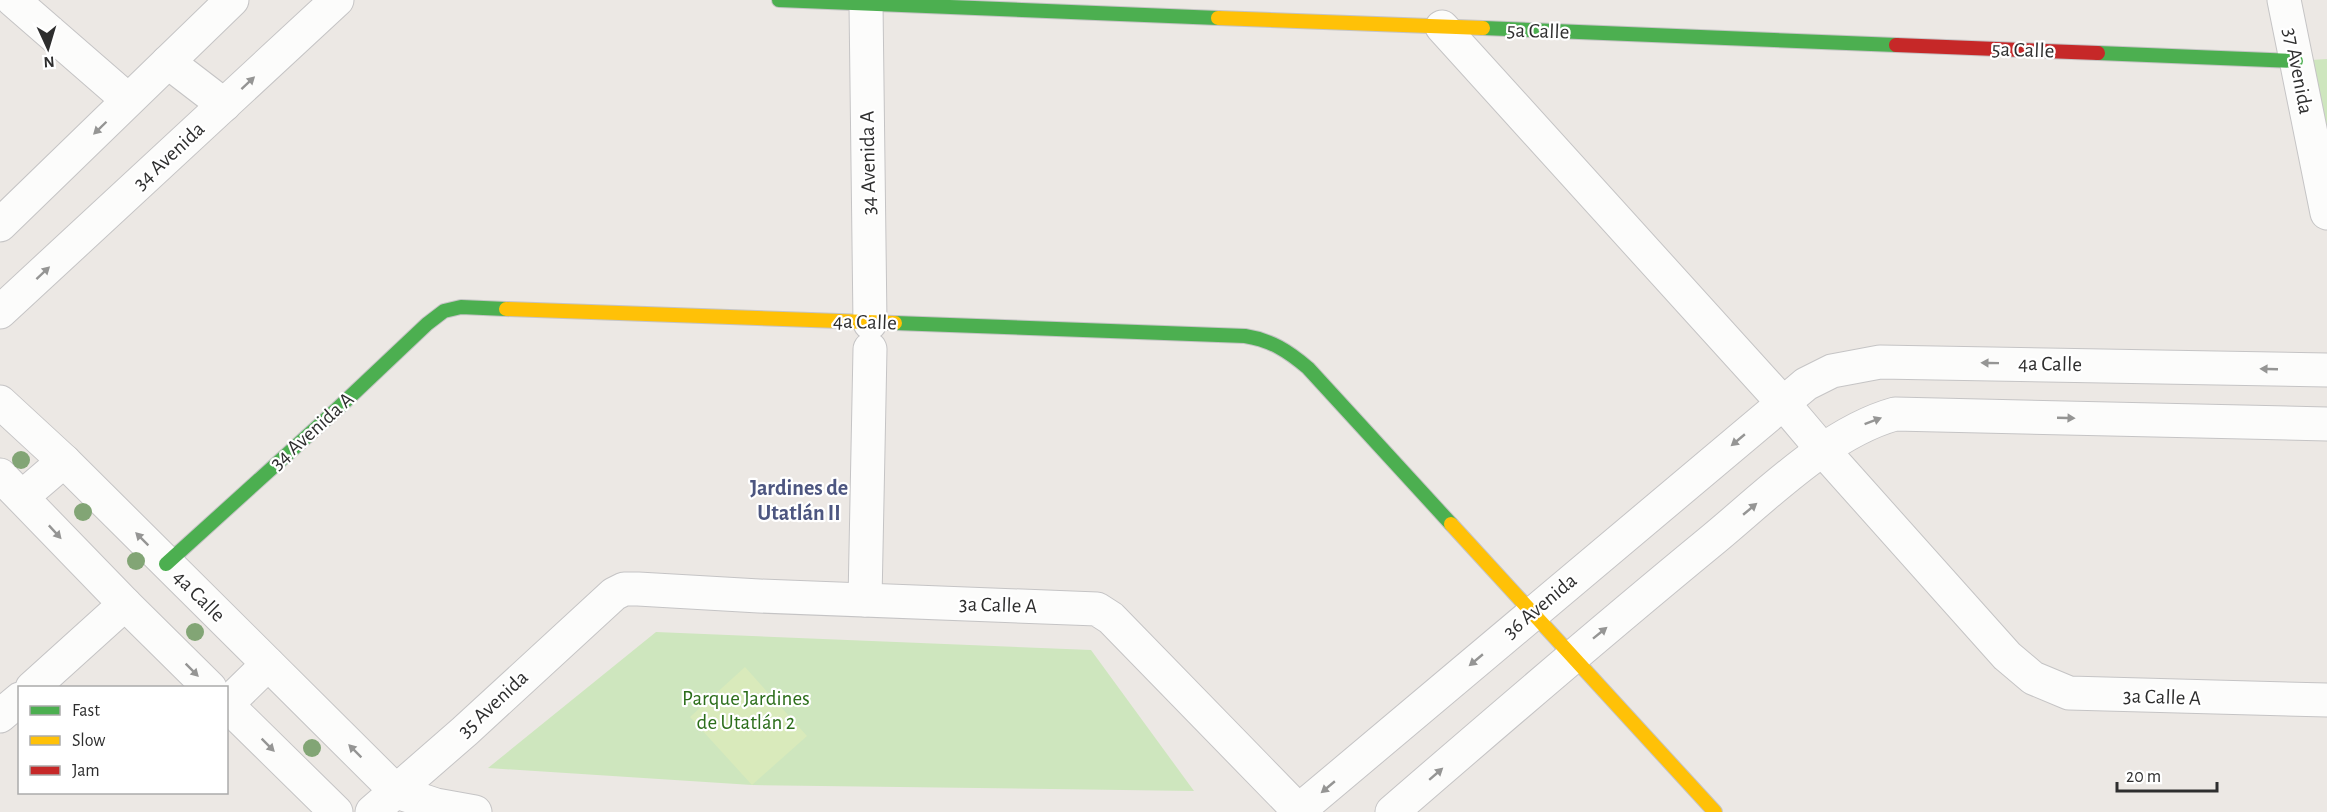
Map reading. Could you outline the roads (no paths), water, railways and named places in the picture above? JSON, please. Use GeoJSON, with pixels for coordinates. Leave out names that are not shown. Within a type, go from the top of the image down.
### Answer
{"type":"FeatureCollection","features":[{"type":"Feature","properties":{"kind":"street"},"geometry":{"type":"LineString","coordinates":[[13,0],[128,100]]}},
{"type":"Feature","properties":{"kind":"street"},"geometry":{"type":"LineString","coordinates":[[0,225],[232,0]]}},
{"type":"Feature","properties":{"kind":"street","name":"34 Avenida"},"geometry":{"type":"LineString","coordinates":[[0,312],[337,0]]}},
{"type":"Feature","properties":{"kind":"street","name":"5a Calle"},"geometry":{"type":"LineString","coordinates":[[779,0],[2296,61]]}},
{"type":"Feature","properties":{"kind":"street","name":"37 Avenida"},"geometry":{"type":"LineString","coordinates":[[2284,0],[2327,213]]}},
{"type":"Feature","properties":{"kind":"street","name":"34 Avenida A"},"geometry":{"type":"LineString","coordinates":[[865,600],[870,336],[866,3]]}},
{"type":"Feature","properties":{"kind":"street","name":"3a Calle A"},"geometry":{"type":"LineString","coordinates":[[1442,27],[1783,403],[2007,656],[2033,678],[2069,693],[2327,700]]}},
{"type":"Feature","properties":{"kind":"street"},"geometry":{"type":"LineString","coordinates":[[168,62],[224,105]]}},
{"type":"Feature","properties":{"kind":"street","name":"34 Avenida A"},"geometry":{"type":"LineString","coordinates":[[166,564],[427,324],[444,311],[462,307]]}},
{"type":"Feature","properties":{"kind":"street","name":"4a Calle"},"geometry":{"type":"LineString","coordinates":[[462,307],[870,336],[1245,336],[1268,339],[1289,351],[1308,368],[1532,613]]}},
{"type":"Feature","properties":{"kind":"street","name":"4a Calle"},"geometry":{"type":"LineString","coordinates":[[1783,403],[1806,384],[1832,370],[1880,362],[2327,370]]}},
{"type":"Feature","properties":{"kind":"street","name":"4a Calle"},"geometry":{"type":"LineString","coordinates":[[0,402],[64,461],[268,664],[384,802]]}},
{"type":"Feature","properties":{"kind":"street","name":"36 Avenida"},"geometry":{"type":"LineString","coordinates":[[1299,812],[1783,403]]}},
{"type":"Feature","properties":{"kind":"street"},"geometry":{"type":"LineString","coordinates":[[1392,812],[1571,656],[1822,449],[1871,420],[1895,414],[2327,424]]}},
{"type":"Feature","properties":{"kind":"street"},"geometry":{"type":"LineString","coordinates":[[64,461],[11,486],[125,604],[209,686]]}},
{"type":"Feature","properties":{"kind":"street","name":"3a Calle A"},"geometry":{"type":"LineString","coordinates":[[614,594],[638,588],[1097,609],[1111,618],[1299,812]]}},
{"type":"Feature","properties":{"kind":"street","name":"35 Avenida"},"geometry":{"type":"LineString","coordinates":[[384,802],[614,594]]}},
{"type":"Feature","properties":{"kind":"street"},"geometry":{"type":"LineString","coordinates":[[33,686],[125,604]]}},
{"type":"Feature","properties":{"kind":"street"},"geometry":{"type":"LineString","coordinates":[[1532,613],[1715,812]]}},
{"type":"Feature","properties":{"kind":"street"},"geometry":{"type":"LineString","coordinates":[[228,703],[268,664]]}},
{"type":"Feature","properties":{"kind":"street"},"geometry":{"type":"LineString","coordinates":[[0,716],[18,701]]}},
{"type":"Feature","properties":{"kind":"street"},"geometry":{"type":"LineString","coordinates":[[228,705],[336,812]]}},
{"type":"Feature","properties":{"kind":"street"},"geometry":{"type":"LineString","coordinates":[[384,802],[436,805],[475,812]]}},
{"type":"Feature","properties":{"kind":"district","name":"Jardines de Utatlán II"},"geometry":{"type":"Point","coordinates":[799,500]}},
{"type":"Feature","properties":{"kind":"park label","name":"Parque Jardines de Utatlán 2"},"geometry":{"type":"Point","coordinates":[746,710]}}]}
